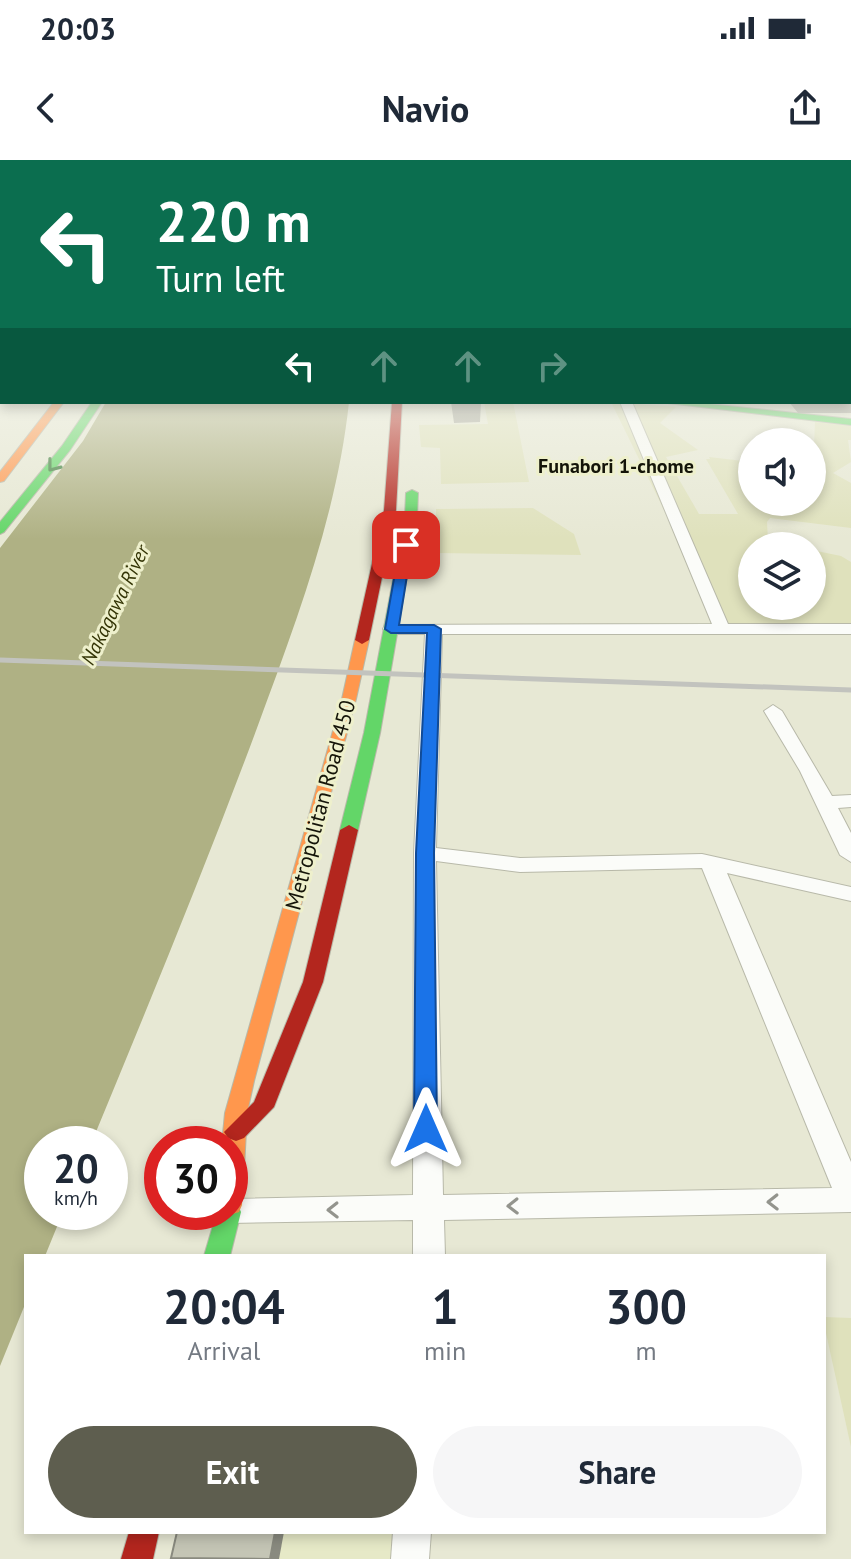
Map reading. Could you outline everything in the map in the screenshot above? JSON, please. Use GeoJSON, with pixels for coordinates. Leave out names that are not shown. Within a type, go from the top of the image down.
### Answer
{"type":"FeatureCollection","features":[{"type":"Feature","properties":{"kind":"main road"},"geometry":{"type":"LineString","coordinates":[[0,460],[40,408]]}},
{"type":"Feature","properties":{"kind":"main road"},"geometry":{"type":"LineString","coordinates":[[0,479],[54,408]]}},
{"type":"Feature","properties":{"kind":"main road"},"geometry":{"type":"LineString","coordinates":[[0,503],[71,408]]}},
{"type":"Feature","properties":{"kind":"main road"},"geometry":{"type":"LineString","coordinates":[[0,530],[66,448],[93,408]]}},
{"type":"Feature","properties":{"kind":"main road","name":"Metropolitan Road 450"},"geometry":{"type":"LineString","coordinates":[[236,1126],[243,1081],[349,699],[390,510],[397,408]]}},
{"type":"Feature","properties":{"kind":"main road"},"geometry":{"type":"LineString","coordinates":[[723,408],[851,422]]}},
{"type":"Feature","properties":{"kind":"main road"},"geometry":{"type":"LineString","coordinates":[[242,1126],[263,1107],[313,982],[372,733],[411,517],[413,475]]}},
{"type":"Feature","properties":{"kind":"main road","name":"Metropolitan Road 450"},"geometry":{"type":"LineString","coordinates":[[218,1254],[224,1230]]}},
{"type":"Feature","properties":{"kind":"main road"},"geometry":{"type":"LineString","coordinates":[[137,1559],[143,1534]]}},
{"type":"Feature","properties":{"kind":"street"},"geometry":{"type":"LineString","coordinates":[[629,408],[722,629]]}},
{"type":"Feature","properties":{"kind":"street"},"geometry":{"type":"LineString","coordinates":[[391,629],[851,629]]}},
{"type":"Feature","properties":{"kind":"street"},"geometry":{"type":"LineString","coordinates":[[429,1254],[425,853],[434,629]]}},
{"type":"Feature","properties":{"kind":"street"},"geometry":{"type":"LineString","coordinates":[[773,711],[851,855]]}},
{"type":"Feature","properties":{"kind":"street"},"geometry":{"type":"LineString","coordinates":[[825,802],[851,801]]}},
{"type":"Feature","properties":{"kind":"street"},"geometry":{"type":"LineString","coordinates":[[425,853],[520,865],[654,860],[711,862],[851,894]]}},
{"type":"Feature","properties":{"kind":"street"},"geometry":{"type":"LineString","coordinates":[[248,1209],[851,1199],[711,862]]}},
{"type":"Feature","properties":{"kind":"street"},"geometry":{"type":"LineString","coordinates":[[410,1559],[412,1534]]}},
{"type":"Feature","properties":{"kind":"shaded area"},"geometry":{"type":"Polygon","coordinates":[[[485,408],[514,408],[529,482],[441,484],[440,448],[421,447],[419,425],[488,424],[485,408]]]}},
{"type":"Feature","properties":{"kind":"shaded area"},"geometry":{"type":"Polygon","coordinates":[[[614,408],[675,408],[660,423],[698,450],[666,457],[699,514],[826,516],[826,428],[815,428],[815,422],[851,426],[851,440],[848,440],[851,462],[833,473],[851,483],[851,528],[770,518],[768,532],[738,532],[738,620],[826,620],[826,553],[851,562],[851,629],[722,629],[674,514],[665,512],[614,408]]]}},
{"type":"Feature","properties":{"kind":"shaded area"},"geometry":{"type":"Polygon","coordinates":[[[706,459],[738,460],[738,514],[706,459]]]}},
{"type":"Feature","properties":{"kind":"shaded area"},"geometry":{"type":"Polygon","coordinates":[[[533,508],[574,534],[581,555],[436,553],[436,509],[533,508]]]}},
{"type":"Feature","properties":{"kind":"shaded area"},"geometry":{"type":"Polygon","coordinates":[[[826,1317],[851,1318],[851,1447],[826,1333],[826,1317]]]}},
{"type":"Feature","properties":{"kind":"shaded area"},"geometry":{"type":"Polygon","coordinates":[[[186,1534],[398,1534],[395,1559],[180,1559],[186,1534]]]}},
{"type":"Feature","properties":{"kind":"water","name":"Nakagawa River"},"geometry":{"type":"Polygon","coordinates":[[[102,408],[348,408],[325,527],[286,648],[197,885],[98,1126],[24,1126],[24,1230],[56,1230],[46,1254],[24,1254],[24,1307],[0,1366],[0,548],[83,441],[102,408]]]}},
{"type":"Feature","properties":{"kind":"building"},"geometry":{"type":"Polygon","coordinates":[[[177,1534],[275,1534],[270,1559],[171,1558],[177,1534]]]}},
{"type":"Feature","properties":{"kind":"railway"},"geometry":{"type":"LineString","coordinates":[[0,660],[851,690]]}},
{"type":"Feature","properties":{"kind":"traffic: fast"},"geometry":{"type":"LineString","coordinates":[[0,530],[66,448],[93,408]]}},
{"type":"Feature","properties":{"kind":"traffic: fast"},"geometry":{"type":"LineString","coordinates":[[723,408],[851,422]]}},
{"type":"Feature","properties":{"kind":"traffic: fast"},"geometry":{"type":"LineString","coordinates":[[349,830],[372,733],[411,517],[412,493]]}},
{"type":"Feature","properties":{"kind":"traffic: fast"},"geometry":{"type":"LineString","coordinates":[[218,1254],[224,1230]]}},
{"type":"Feature","properties":{"kind":"traffic: slow"},"geometry":{"type":"LineString","coordinates":[[0,479],[54,408]]}},
{"type":"Feature","properties":{"kind":"traffic: slow"},"geometry":{"type":"LineString","coordinates":[[235,1126],[243,1081],[349,699],[362,640]]}},
{"type":"Feature","properties":{"kind":"traffic: jam"},"geometry":{"type":"LineString","coordinates":[[362,640],[390,510],[397,408]]}},
{"type":"Feature","properties":{"kind":"traffic: jam"},"geometry":{"type":"LineString","coordinates":[[242,1126],[263,1107],[313,982],[349,830]]}},
{"type":"Feature","properties":{"kind":"traffic: jam"},"geometry":{"type":"LineString","coordinates":[[137,1559],[143,1534]]}},
{"type":"Feature","properties":{"kind":"district","name":"Funabori 1-chome"},"geometry":{"type":"Point","coordinates":[616,466]}},
{"type":"Feature","properties":{"kind":"route"},"geometry":{"type":"LineString","coordinates":[[406,545],[391,629],[434,629],[425,853],[426,1129]]}}]}
